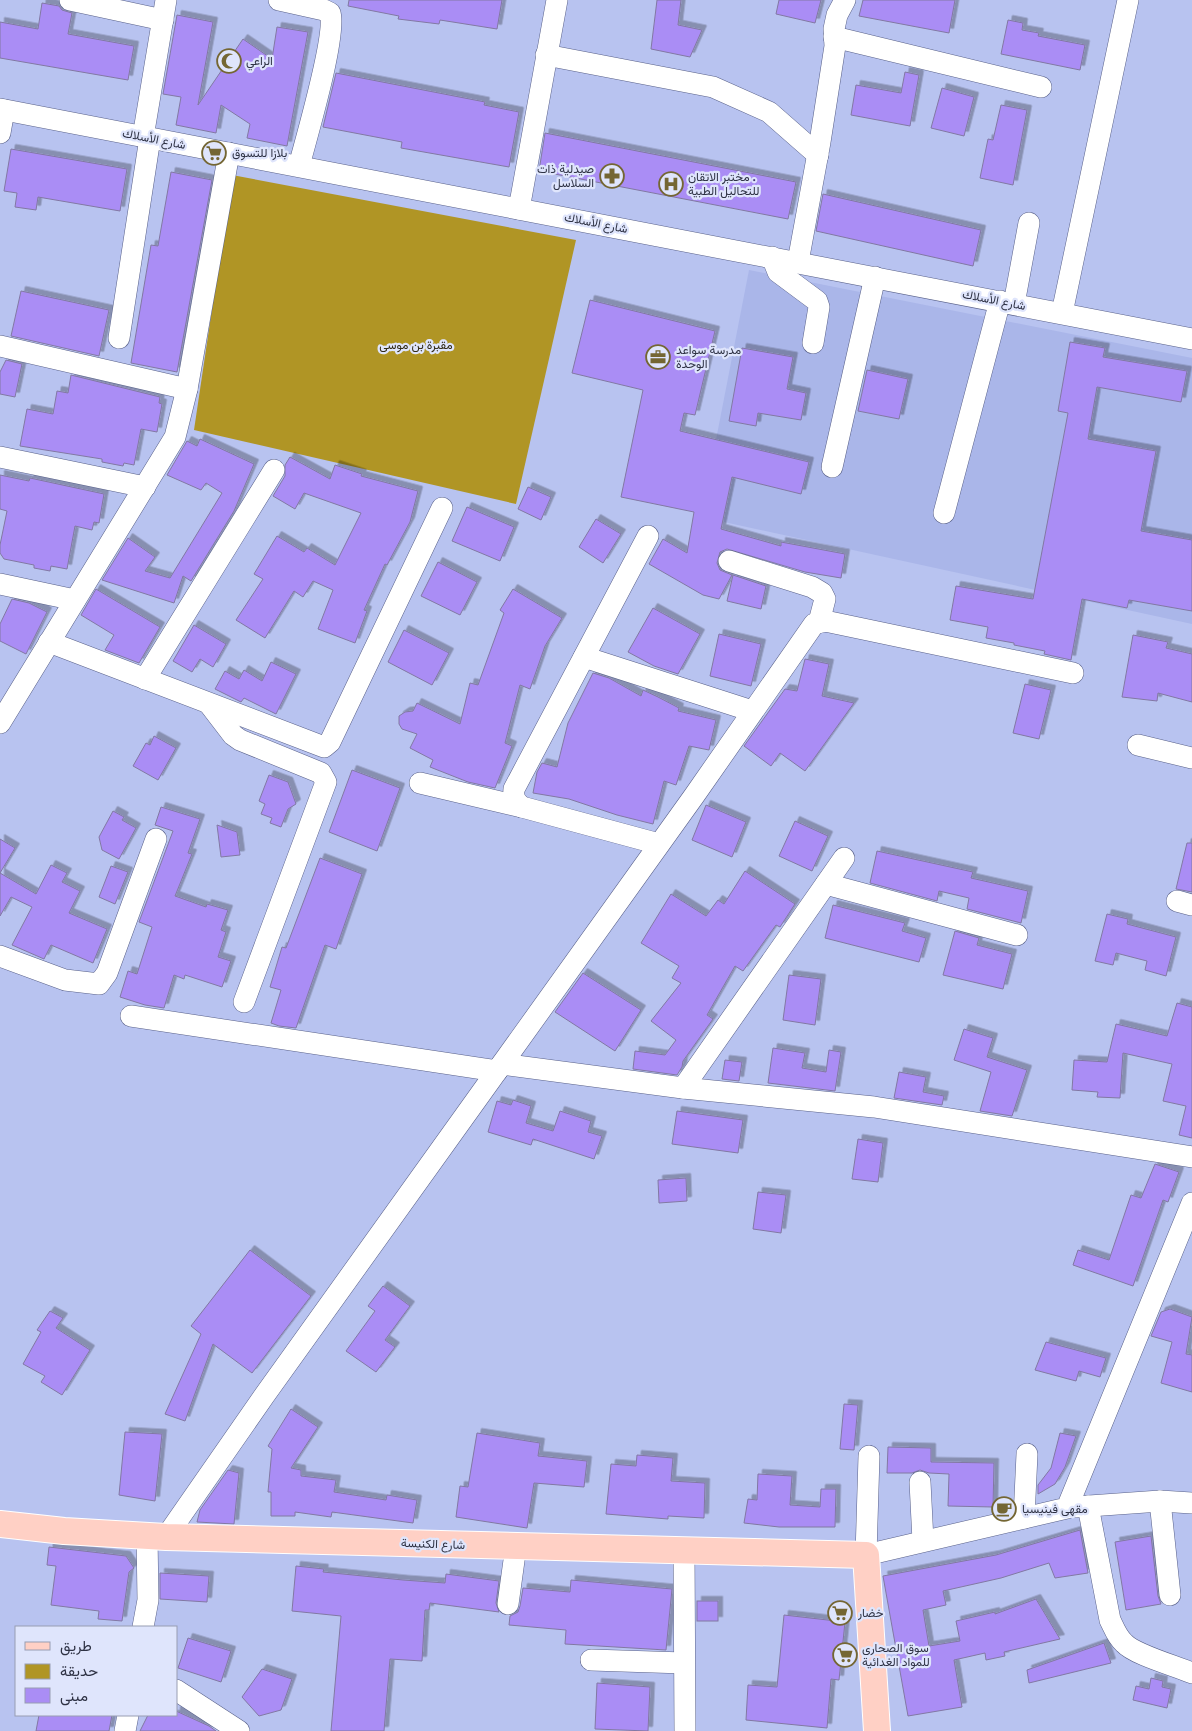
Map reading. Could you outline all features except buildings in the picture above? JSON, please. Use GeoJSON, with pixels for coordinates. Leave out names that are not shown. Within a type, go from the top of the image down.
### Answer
{"type":"FeatureCollection","features":[{"type":"Feature","properties":{"kind":"main road","name":"شارع الكنيسة"},"geometry":{"type":"LineString","coordinates":[[0,1524],[64,1531],[157,1537],[866,1555]]}},
{"type":"Feature","properties":{"kind":"main road"},"geometry":{"type":"LineString","coordinates":[[866,1555],[877,1731]]}},
{"type":"Feature","properties":{"kind":"street"},"geometry":{"type":"LineString","coordinates":[[70,0],[164,10],[119,338]]}},
{"type":"Feature","properties":{"kind":"street"},"geometry":{"type":"LineString","coordinates":[[278,0],[325,5],[330,13],[332,26],[299,166]]}},
{"type":"Feature","properties":{"kind":"street"},"geometry":{"type":"LineString","coordinates":[[519,209],[557,0]]}},
{"type":"Feature","properties":{"kind":"street"},"geometry":{"type":"LineString","coordinates":[[798,262],[818,155],[837,15],[845,0]]}},
{"type":"Feature","properties":{"kind":"street"},"geometry":{"type":"LineString","coordinates":[[1062,313],[1128,0]]}},
{"type":"Feature","properties":{"kind":"street"},"geometry":{"type":"LineString","coordinates":[[834,37],[1041,87]]}},
{"type":"Feature","properties":{"kind":"street"},"geometry":{"type":"LineString","coordinates":[[546,56],[713,87],[769,112],[818,155]]}},
{"type":"Feature","properties":{"kind":"street"},"geometry":{"type":"LineString","coordinates":[[0,134],[2,109]]}},
{"type":"Feature","properties":{"kind":"street","name":"شارع الأسلاك"},"geometry":{"type":"LineString","coordinates":[[2,109],[1192,339]]}},
{"type":"Feature","properties":{"kind":"street"},"geometry":{"type":"LineString","coordinates":[[0,723],[175,437],[187,389],[229,153]]}},
{"type":"Feature","properties":{"kind":"street"},"geometry":{"type":"LineString","coordinates":[[944,513],[1029,223]]}},
{"type":"Feature","properties":{"kind":"street"},"geometry":{"type":"LineString","coordinates":[[772,257],[778,272],[817,301],[819,307],[812,342]]}},
{"type":"Feature","properties":{"kind":"street"},"geometry":{"type":"LineString","coordinates":[[832,467],[875,277]]}},
{"type":"Feature","properties":{"kind":"street"},"geometry":{"type":"LineString","coordinates":[[0,346],[187,389]]}},
{"type":"Feature","properties":{"kind":"street"},"geometry":{"type":"LineString","coordinates":[[0,457],[145,487]]}},
{"type":"Feature","properties":{"kind":"street"},"geometry":{"type":"LineString","coordinates":[[145,679],[274,470]]}},
{"type":"Feature","properties":{"kind":"street"},"geometry":{"type":"LineString","coordinates":[[49,642],[320,748],[327,746],[442,508]]}},
{"type":"Feature","properties":{"kind":"street"},"geometry":{"type":"LineString","coordinates":[[522,807],[515,801],[514,789],[648,536]]}},
{"type":"Feature","properties":{"kind":"street"},"geometry":{"type":"LineString","coordinates":[[143,1626],[157,1537],[270,1388],[500,1068],[810,628],[819,622],[825,599],[822,593],[812,587],[729,560]]}},
{"type":"Feature","properties":{"kind":"street"},"geometry":{"type":"LineString","coordinates":[[0,584],[75,600]]}},
{"type":"Feature","properties":{"kind":"street"},"geometry":{"type":"LineString","coordinates":[[819,622],[1073,673]]}},
{"type":"Feature","properties":{"kind":"street"},"geometry":{"type":"LineString","coordinates":[[584,657],[752,712]]}},
{"type":"Feature","properties":{"kind":"street"},"geometry":{"type":"LineString","coordinates":[[210,705],[233,735],[240,740],[321,773],[326,782],[244,1002]]}},
{"type":"Feature","properties":{"kind":"street"},"geometry":{"type":"LineString","coordinates":[[1138,745],[1192,758]]}},
{"type":"Feature","properties":{"kind":"street"},"geometry":{"type":"LineString","coordinates":[[420,783],[522,807],[659,844]]}},
{"type":"Feature","properties":{"kind":"street"},"geometry":{"type":"LineString","coordinates":[[0,956],[65,980],[99,984],[104,980],[107,973],[156,839]]}},
{"type":"Feature","properties":{"kind":"street"},"geometry":{"type":"LineString","coordinates":[[683,1088],[844,858]]}},
{"type":"Feature","properties":{"kind":"street"},"geometry":{"type":"LineString","coordinates":[[826,884],[1017,935]]}},
{"type":"Feature","properties":{"kind":"street"},"geometry":{"type":"LineString","coordinates":[[131,1016],[500,1068],[874,1107],[1192,1157]]}},
{"type":"Feature","properties":{"kind":"street"},"geometry":{"type":"LineString","coordinates":[[1067,1508],[1192,1203]]}},
{"type":"Feature","properties":{"kind":"street"},"geometry":{"type":"LineString","coordinates":[[1024,1518],[1027,1454]]}},
{"type":"Feature","properties":{"kind":"street"},"geometry":{"type":"LineString","coordinates":[[869,1456],[866,1555],[1067,1508],[1160,1501],[1192,1503]]}},
{"type":"Feature","properties":{"kind":"street"},"geometry":{"type":"LineString","coordinates":[[920,1482],[923,1542]]}},
{"type":"Feature","properties":{"kind":"street"},"geometry":{"type":"LineString","coordinates":[[1160,1501],[1170,1595]]}},
{"type":"Feature","properties":{"kind":"street"},"geometry":{"type":"LineString","coordinates":[[1088,1506],[1110,1620],[1116,1633],[1124,1644],[1134,1650],[1192,1673]]}},
{"type":"Feature","properties":{"kind":"street"},"geometry":{"type":"LineString","coordinates":[[508,1604],[516,1546]]}},
{"type":"Feature","properties":{"kind":"street"},"geometry":{"type":"LineString","coordinates":[[684,1550],[685,1731]]}},
{"type":"Feature","properties":{"kind":"street"},"geometry":{"type":"LineString","coordinates":[[591,1660],[684,1663]]}},
{"type":"Feature","properties":{"kind":"street"},"geometry":{"type":"LineString","coordinates":[[178,1691],[239,1731]]}},
{"type":"Feature","properties":{"kind":"street"},"geometry":{"type":"LineString","coordinates":[[125,1731],[128,1716]]}},
{"type":"Feature","properties":{"kind":"shaded area"},"geometry":{"type":"Polygon","coordinates":[[[749,270],[1192,358],[1192,624],[701,517],[749,270]]]}},
{"type":"Feature","properties":{"kind":"green space","name":"مقبرة بن موسى"},"geometry":{"type":"Polygon","coordinates":[[[232,175],[576,240],[516,504],[194,430],[232,175]]]}},
{"type":"Feature","properties":{"kind":"place","name":"الراعي"},"geometry":{"type":"Point","coordinates":[229,61]}},
{"type":"Feature","properties":{"kind":"place","name":"بلازا للتسوق"},"geometry":{"type":"Point","coordinates":[214,153]}},
{"type":"Feature","properties":{"kind":"place","name":"صيدلية ذات السلاسل"},"geometry":{"type":"Point","coordinates":[612,176]}},
{"type":"Feature","properties":{"kind":"place","name":"مختبر اﻻتقان . للتحاليل الطبية"},"geometry":{"type":"Point","coordinates":[671,184]}},
{"type":"Feature","properties":{"kind":"place","name":"مدرسة سواعد الوحدة"},"geometry":{"type":"Point","coordinates":[658,357]}},
{"type":"Feature","properties":{"kind":"place","name":"مقهى فينيسيا"},"geometry":{"type":"Point","coordinates":[1004,1509]}},
{"type":"Feature","properties":{"kind":"place","name":"خضار"},"geometry":{"type":"Point","coordinates":[840,1613]}},
{"type":"Feature","properties":{"kind":"place","name":"سوق الصحاري للمواد الغدائية"},"geometry":{"type":"Point","coordinates":[845,1655]}}]}
